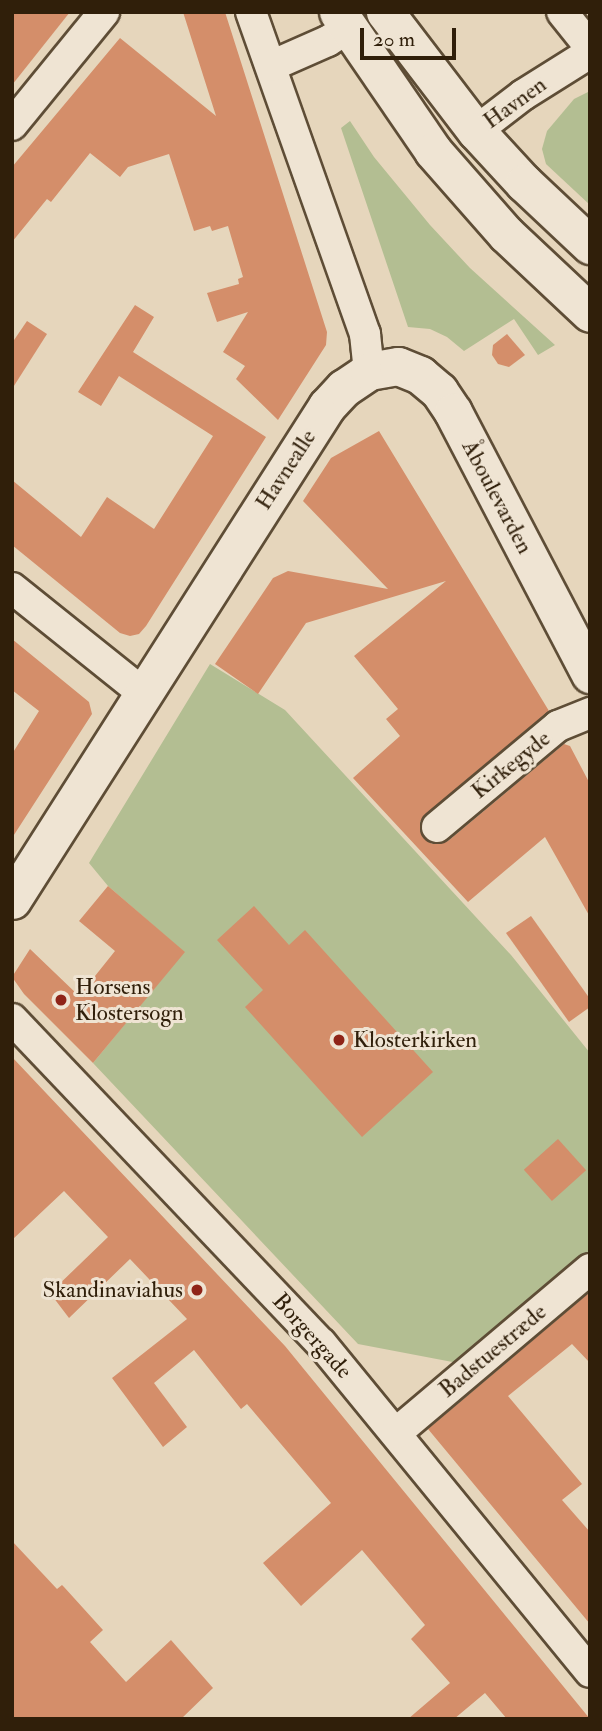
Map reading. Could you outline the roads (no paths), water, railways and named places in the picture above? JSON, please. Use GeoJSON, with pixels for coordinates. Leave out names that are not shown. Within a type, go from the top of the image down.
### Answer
{"type":"FeatureCollection","features":[{"type":"Feature","properties":{"kind":"street"},"geometry":{"type":"LineString","coordinates":[[12,125],[104,12]]}},
{"type":"Feature","properties":{"kind":"street"},"geometry":{"type":"LineString","coordinates":[[251,12],[362,325],[369,371]]}},
{"type":"Feature","properties":{"kind":"street"},"geometry":{"type":"LineString","coordinates":[[384,12],[476,131],[524,183],[590,245]]}},
{"type":"Feature","properties":{"kind":"street"},"geometry":{"type":"LineString","coordinates":[[562,12],[590,47]]}},
{"type":"Feature","properties":{"kind":"street"},"geometry":{"type":"LineString","coordinates":[[271,66],[328,41],[343,20],[433,151],[506,234],[590,313]]}},
{"type":"Feature","properties":{"kind":"street","name":"Havnen"},"geometry":{"type":"LineString","coordinates":[[476,131],[523,95],[590,53]]}},
{"type":"Feature","properties":{"kind":"street","name":"Åboulevarden"},"geometry":{"type":"LineString","coordinates":[[369,371],[398,366],[421,375],[439,391],[453,412],[588,664]]}},
{"type":"Feature","properties":{"kind":"street","name":"Havnealle"},"geometry":{"type":"LineString","coordinates":[[12,900],[142,692],[327,406],[344,388],[369,371]]}},
{"type":"Feature","properties":{"kind":"street"},"geometry":{"type":"LineString","coordinates":[[12,588],[142,692]]}},
{"type":"Feature","properties":{"kind":"street","name":"Kirkegyde"},"geometry":{"type":"LineString","coordinates":[[437,827],[558,726],[590,713]]}},
{"type":"Feature","properties":{"kind":"street","name":"Borgergade"},"geometry":{"type":"LineString","coordinates":[[12,1019],[321,1343],[590,1672]]}},
{"type":"Feature","properties":{"kind":"street","name":"Badstuestræde"},"geometry":{"type":"LineString","coordinates":[[396,1433],[590,1269]]}},
{"type":"Feature","properties":{"kind":"place","name":"Horsens Klostersogn"},"geometry":{"type":"Point","coordinates":[61,1000]}},
{"type":"Feature","properties":{"kind":"place","name":"Klosterkirken"},"geometry":{"type":"Point","coordinates":[339,1040]}},
{"type":"Feature","properties":{"kind":"place","name":"Skandinaviahus"},"geometry":{"type":"Point","coordinates":[197,1290]}}]}
